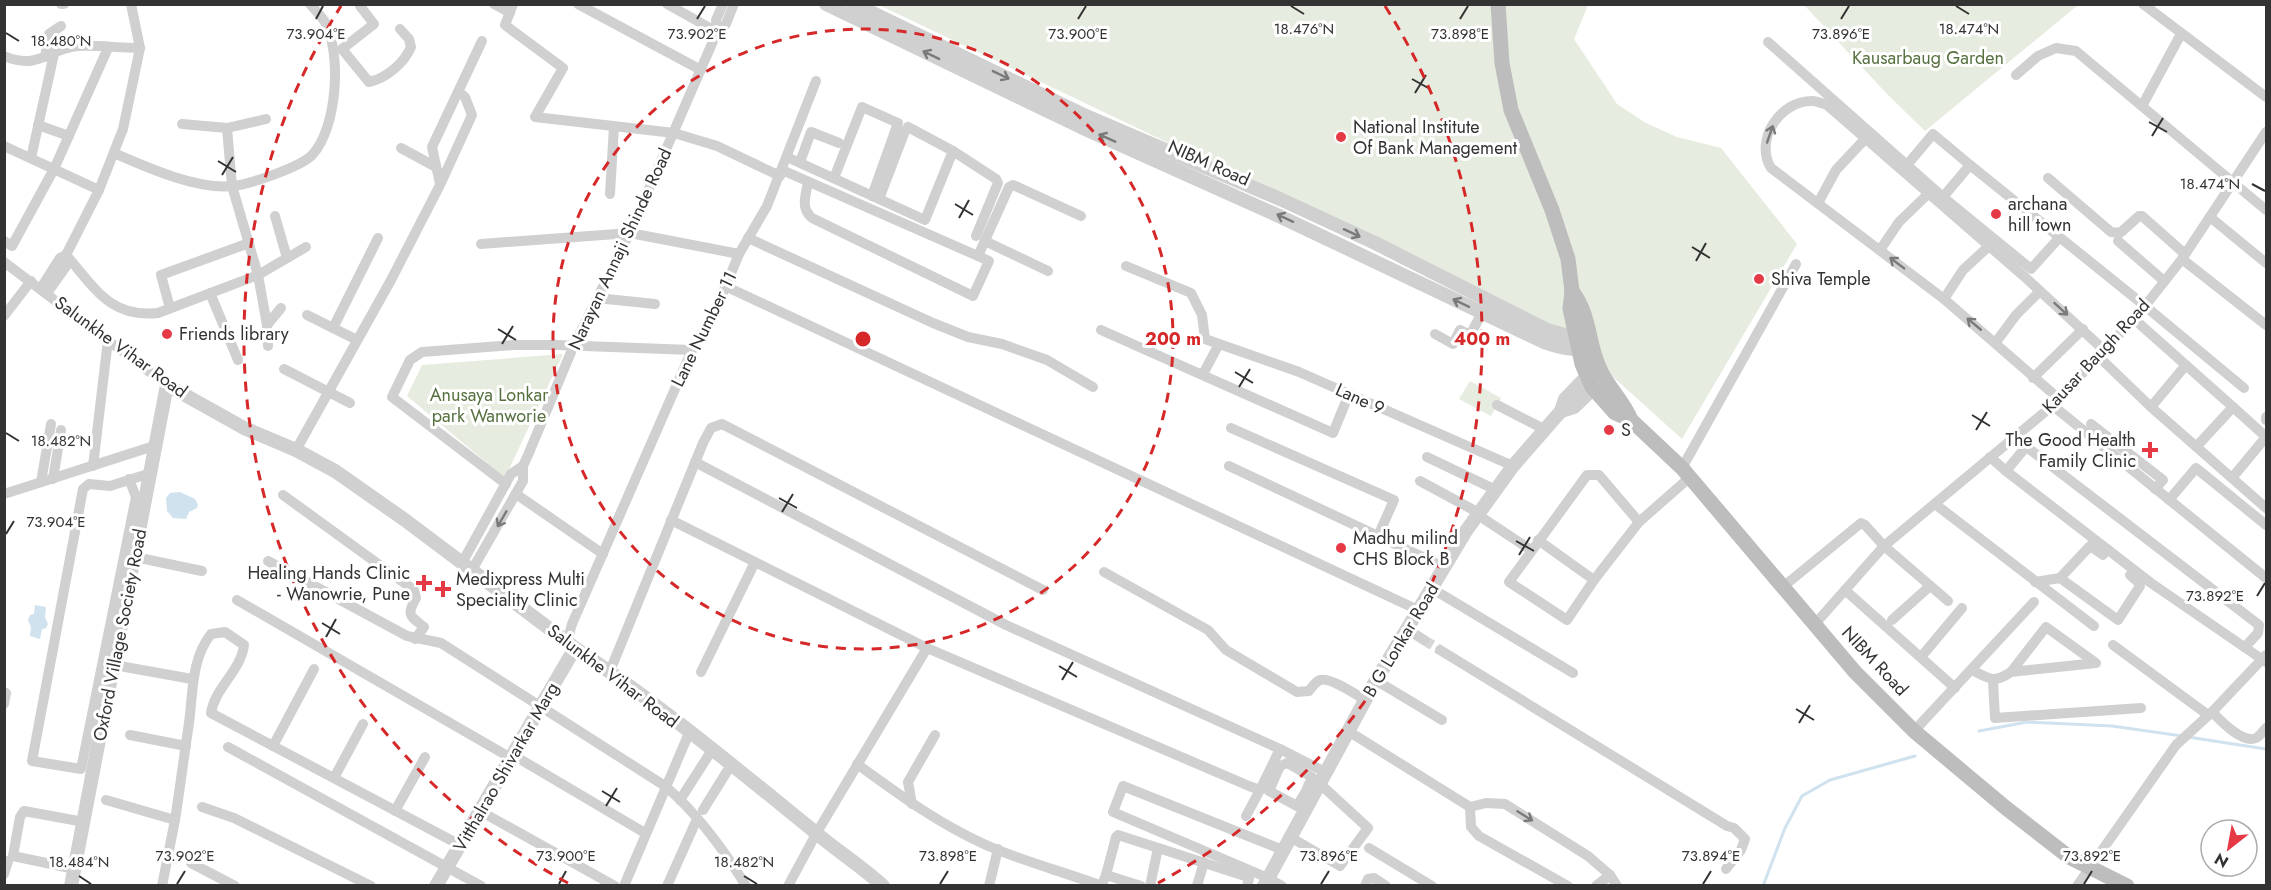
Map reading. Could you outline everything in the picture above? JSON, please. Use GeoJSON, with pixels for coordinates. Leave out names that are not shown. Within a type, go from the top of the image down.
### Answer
{"type":"FeatureCollection","features":[{"type":"Feature","properties":{"kind":"main road","name":"NIBM Road"},"geometry":{"type":"LineString","coordinates":[[1498,4],[1502,63],[1511,110],[1552,210],[1568,259],[1572,291],[1582,306],[1584,341],[1596,377],[1625,405],[1631,420],[1686,473],[1855,672],[1914,731],[2006,808],[2069,856],[2088,868],[2127,885]]}},
{"type":"Feature","properties":{"kind":"street"},"geometry":{"type":"LineString","coordinates":[[114,153],[156,171],[203,184],[232,186],[276,174],[312,156],[328,129],[336,86],[331,43],[325,22],[310,4]]}},
{"type":"Feature","properties":{"kind":"street"},"geometry":{"type":"LineString","coordinates":[[494,4],[511,9],[505,25],[562,68],[534,117],[674,133],[717,146],[808,182],[989,261],[973,296],[812,218],[805,212],[804,205],[808,182]]}},
{"type":"Feature","properties":{"kind":"street"},"geometry":{"type":"LineString","coordinates":[[578,4],[700,70]]}},
{"type":"Feature","properties":{"kind":"street"},"geometry":{"type":"LineString","coordinates":[[667,4],[717,32]]}},
{"type":"Feature","properties":{"kind":"street","name":"Narayan Annaji Shinde Road"},"geometry":{"type":"LineString","coordinates":[[717,32],[716,20],[723,4]]}},
{"type":"Feature","properties":{"kind":"street","name":"Narayan Annaji Shinde Road"},"geometry":{"type":"LineString","coordinates":[[467,567],[523,481],[523,466],[574,345],[630,233],[717,32],[726,24],[734,4]]}},
{"type":"Feature","properties":{"kind":"street","name":"NIBM Road"},"geometry":{"type":"LineString","coordinates":[[826,4],[1081,127],[1279,216],[1482,313],[1546,336]]}},
{"type":"Feature","properties":{"kind":"street","name":"NIBM Road"},"geometry":{"type":"LineString","coordinates":[[854,4],[1086,116],[1280,199],[1375,243],[1546,336],[1560,347],[1584,341]]}},
{"type":"Feature","properties":{"kind":"street"},"geometry":{"type":"LineString","coordinates":[[2143,4],[2266,97]]}},
{"type":"Feature","properties":{"kind":"street"},"geometry":{"type":"LineString","coordinates":[[44,290],[66,265],[66,255],[99,190],[123,129],[140,48],[132,5]]}},
{"type":"Feature","properties":{"kind":"street"},"geometry":{"type":"LineString","coordinates":[[360,6],[374,24],[342,50],[369,82],[379,78],[406,58],[411,47],[409,39],[400,29]]}},
{"type":"Feature","properties":{"kind":"street"},"geometry":{"type":"LineString","coordinates":[[31,158],[50,56],[49,34],[61,26]]}},
{"type":"Feature","properties":{"kind":"street"},"geometry":{"type":"LineString","coordinates":[[2142,106],[2181,34]]}},
{"type":"Feature","properties":{"kind":"street"},"geometry":{"type":"LineString","coordinates":[[440,185],[432,147],[482,41]]}},
{"type":"Feature","properties":{"kind":"street"},"geometry":{"type":"LineString","coordinates":[[1768,42],[1943,197],[2031,269],[2059,238]]}},
{"type":"Feature","properties":{"kind":"street"},"geometry":{"type":"LineString","coordinates":[[4,56],[21,61],[50,56],[77,46],[140,48]]}},
{"type":"Feature","properties":{"kind":"street"},"geometry":{"type":"LineString","coordinates":[[4,241],[12,246],[54,169],[108,48]]}},
{"type":"Feature","properties":{"kind":"street"},"geometry":{"type":"LineString","coordinates":[[2016,75],[2037,56],[2056,48],[2076,51],[2266,210]]}},
{"type":"Feature","properties":{"kind":"street"},"geometry":{"type":"LineString","coordinates":[[333,60],[345,53]]}},
{"type":"Feature","properties":{"kind":"street","name":"Lane Number 11"},"geometry":{"type":"LineString","coordinates":[[571,645],[572,624],[692,350],[717,307],[739,254],[767,206],[816,81]]}},
{"type":"Feature","properties":{"kind":"street"},"geometry":{"type":"LineString","coordinates":[[296,450],[440,185],[472,115],[465,97],[459,92]]}},
{"type":"Feature","properties":{"kind":"street"},"geometry":{"type":"LineString","coordinates":[[2120,452],[2055,402],[1995,342],[1944,299],[1772,168],[1766,160],[1766,136],[1778,116],[1793,105],[1814,100],[1827,105],[2083,329],[2102,354],[2151,407],[2266,508]]}},
{"type":"Feature","properties":{"kind":"street"},"geometry":{"type":"LineString","coordinates":[[834,178],[862,107],[898,123],[876,197]]}},
{"type":"Feature","properties":{"kind":"street"},"geometry":{"type":"LineString","coordinates":[[182,124],[227,128],[266,119]]}},
{"type":"Feature","properties":{"kind":"street"},"geometry":{"type":"LineString","coordinates":[[38,125],[69,136]]}},
{"type":"Feature","properties":{"kind":"street"},"geometry":{"type":"LineString","coordinates":[[610,194],[614,126]]}},
{"type":"Feature","properties":{"kind":"street"},"geometry":{"type":"LineString","coordinates":[[227,128],[232,186],[258,275],[267,325],[268,346]]}},
{"type":"Feature","properties":{"kind":"street"},"geometry":{"type":"LineString","coordinates":[[876,197],[904,131],[908,128],[953,151],[996,179],[998,183],[978,256]]}},
{"type":"Feature","properties":{"kind":"street"},"geometry":{"type":"LineString","coordinates":[[800,162],[812,132],[839,143]]}},
{"type":"Feature","properties":{"kind":"street","name":"Kausar Baugh Road"},"geometry":{"type":"LineString","coordinates":[[1815,624],[1884,546],[2055,402],[2102,354],[2164,282],[2266,132]]}},
{"type":"Feature","properties":{"kind":"street"},"geometry":{"type":"LineString","coordinates":[[1907,165],[1933,134],[2244,388]]}},
{"type":"Feature","properties":{"kind":"street"},"geometry":{"type":"LineString","coordinates":[[1818,203],[1836,170],[1865,139]]}},
{"type":"Feature","properties":{"kind":"street"},"geometry":{"type":"LineString","coordinates":[[4,146],[99,190]]}},
{"type":"Feature","properties":{"kind":"street"},"geometry":{"type":"LineString","coordinates":[[401,148],[436,166]]}},
{"type":"Feature","properties":{"kind":"street"},"geometry":{"type":"LineString","coordinates":[[787,157],[925,220],[953,151]]}},
{"type":"Feature","properties":{"kind":"street"},"geometry":{"type":"LineString","coordinates":[[1943,197],[1970,165]]}},
{"type":"Feature","properties":{"kind":"street"},"geometry":{"type":"LineString","coordinates":[[2048,178],[2111,232],[2120,233],[2139,216],[2142,216],[2183,256],[2266,325]]}},
{"type":"Feature","properties":{"kind":"street"},"geometry":{"type":"LineString","coordinates":[[981,239],[1009,187],[1013,185],[1081,216]]}},
{"type":"Feature","properties":{"kind":"street"},"geometry":{"type":"LineString","coordinates":[[1880,250],[1899,222],[1928,194]]}},
{"type":"Feature","properties":{"kind":"street"},"geometry":{"type":"LineString","coordinates":[[275,216],[287,258]]}},
{"type":"Feature","properties":{"kind":"street"},"geometry":{"type":"LineString","coordinates":[[2210,217],[2266,263]]}},
{"type":"Feature","properties":{"kind":"street"},"geometry":{"type":"LineString","coordinates":[[481,244],[630,233],[739,254]]}},
{"type":"Feature","properties":{"kind":"street"},"geometry":{"type":"LineString","coordinates":[[333,328],[378,238]]}},
{"type":"Feature","properties":{"kind":"street"},"geometry":{"type":"LineString","coordinates":[[748,238],[933,323],[968,337],[1002,344],[1047,360],[1093,387]]}},
{"type":"Feature","properties":{"kind":"street"},"geometry":{"type":"LineString","coordinates":[[981,239],[1048,271]]}},
{"type":"Feature","properties":{"kind":"street"},"geometry":{"type":"LineString","coordinates":[[2118,241],[2164,282]]}},
{"type":"Feature","properties":{"kind":"street"},"geometry":{"type":"LineString","coordinates":[[170,308],[161,275],[249,243]]}},
{"type":"Feature","properties":{"kind":"street"},"geometry":{"type":"LineString","coordinates":[[1944,299],[1963,270],[1989,246]]}},
{"type":"Feature","properties":{"kind":"street"},"geometry":{"type":"LineString","coordinates":[[66,255],[96,290],[115,307],[141,315],[158,313],[258,275],[306,248]]}},
{"type":"Feature","properties":{"kind":"street","name":"Salunkhe Vihar Road"},"geometry":{"type":"LineString","coordinates":[[4,262],[167,385],[244,428],[296,450],[343,476],[571,645],[610,671],[883,885]]}},
{"type":"Feature","properties":{"kind":"street"},"geometry":{"type":"LineString","coordinates":[[1639,522],[1599,475],[1587,475],[1509,582],[1567,620],[1594,580],[1639,522],[1686,473],[1796,264]]}},
{"type":"Feature","properties":{"kind":"street","name":"Lane 9"},"geometry":{"type":"LineString","coordinates":[[1126,267],[1191,293],[1202,315],[1205,339],[1299,372],[1513,466]]}},
{"type":"Feature","properties":{"kind":"street"},"geometry":{"type":"LineString","coordinates":[[4,316],[32,281]]}},
{"type":"Feature","properties":{"kind":"street"},"geometry":{"type":"LineString","coordinates":[[725,286],[1418,610]]}},
{"type":"Feature","properties":{"kind":"street"},"geometry":{"type":"LineString","coordinates":[[1995,342],[2016,315],[2040,291]]}},
{"type":"Feature","properties":{"kind":"street"},"geometry":{"type":"LineString","coordinates":[[210,293],[238,360]]}},
{"type":"Feature","properties":{"kind":"street"},"geometry":{"type":"LineString","coordinates":[[597,298],[655,303]]}},
{"type":"Feature","properties":{"kind":"street"},"geometry":{"type":"LineString","coordinates":[[267,325],[281,308]]}},
{"type":"Feature","properties":{"kind":"street"},"geometry":{"type":"LineString","coordinates":[[1435,334],[1453,344],[1460,330],[1470,336],[1482,313]]}},
{"type":"Feature","properties":{"kind":"street"},"geometry":{"type":"LineString","coordinates":[[307,315],[357,340]]}},
{"type":"Feature","properties":{"kind":"street"},"geometry":{"type":"LineString","coordinates":[[2134,319],[2266,437],[2232,478]]}},
{"type":"Feature","properties":{"kind":"street"},"geometry":{"type":"LineString","coordinates":[[2033,378],[2083,329]]}},
{"type":"Feature","properties":{"kind":"street"},"geometry":{"type":"LineString","coordinates":[[1101,330],[1333,433],[1349,394]]}},
{"type":"Feature","properties":{"kind":"street"},"geometry":{"type":"LineString","coordinates":[[93,466],[108,340]]}},
{"type":"Feature","properties":{"kind":"street"},"geometry":{"type":"LineString","coordinates":[[1203,375],[1219,344]]}},
{"type":"Feature","properties":{"kind":"street"},"geometry":{"type":"LineString","coordinates":[[506,484],[392,397],[410,360],[422,352],[514,345],[692,350]]}},
{"type":"Feature","properties":{"kind":"street"},"geometry":{"type":"LineString","coordinates":[[2151,407],[2186,365]]}},
{"type":"Feature","properties":{"kind":"street"},"geometry":{"type":"LineString","coordinates":[[284,369],[350,403]]}},
{"type":"Feature","properties":{"kind":"street","name":"B G Lonkar Road"},"geometry":{"type":"LineString","coordinates":[[1266,881],[1316,785],[1365,700],[1478,514],[1544,429],[1562,411],[1574,407],[1596,377]]}},
{"type":"Feature","properties":{"kind":"street","name":"Oxford Village Society Road"},"geometry":{"type":"LineString","coordinates":[[71,885],[84,822],[88,770],[114,666],[167,385]]}},
{"type":"Feature","properties":{"kind":"street"},"geometry":{"type":"LineString","coordinates":[[1497,405],[1544,429]]}},
{"type":"Feature","properties":{"kind":"street"},"geometry":{"type":"LineString","coordinates":[[2197,446],[2233,407]]}},
{"type":"Feature","properties":{"kind":"street"},"geometry":{"type":"LineString","coordinates":[[610,671],[695,462],[711,428],[722,424],[1043,590]]}},
{"type":"Feature","properties":{"kind":"street"},"geometry":{"type":"LineString","coordinates":[[2091,424],[2155,489],[2266,578]]}},
{"type":"Feature","properties":{"kind":"street"},"geometry":{"type":"LineString","coordinates":[[41,482],[56,427],[53,478]]}},
{"type":"Feature","properties":{"kind":"street"},"geometry":{"type":"LineString","coordinates":[[1231,428],[1394,500],[1378,536]]}},
{"type":"Feature","properties":{"kind":"street"},"geometry":{"type":"LineString","coordinates":[[4,494],[157,446]]}},
{"type":"Feature","properties":{"kind":"street"},"geometry":{"type":"LineString","coordinates":[[2006,471],[2025,448],[2028,448],[2259,625],[2258,633],[2245,647]]}},
{"type":"Feature","properties":{"kind":"street"},"geometry":{"type":"LineString","coordinates":[[1427,457],[1496,490]]}},
{"type":"Feature","properties":{"kind":"street"},"geometry":{"type":"LineString","coordinates":[[1990,457],[2151,583],[2265,659],[2176,745],[2077,885]]}},
{"type":"Feature","properties":{"kind":"street"},"geometry":{"type":"LineString","coordinates":[[695,462],[1006,625],[1280,749],[1316,785],[1368,828],[1340,866],[1286,844],[1124,786],[1113,812],[1266,881],[1282,885]]}},
{"type":"Feature","properties":{"kind":"street","name":"Narayan Annaji Shinde Road"},"geometry":{"type":"LineString","coordinates":[[467,567],[511,474],[523,466]]}},
{"type":"Feature","properties":{"kind":"street"},"geometry":{"type":"LineString","coordinates":[[1229,466],[1444,567]]}},
{"type":"Feature","properties":{"kind":"street"},"geometry":{"type":"LineString","coordinates":[[2169,500],[2196,468],[2266,525]]}},
{"type":"Feature","properties":{"kind":"street"},"geometry":{"type":"LineString","coordinates":[[131,479],[136,497],[88,770],[33,761],[83,489],[89,484],[110,486],[131,479],[151,473]]}},
{"type":"Feature","properties":{"kind":"street"},"geometry":{"type":"LineString","coordinates":[[1420,481],[1478,514],[1531,550]]}},
{"type":"Feature","properties":{"kind":"street"},"geometry":{"type":"LineString","coordinates":[[516,494],[603,554]]}},
{"type":"Feature","properties":{"kind":"street"},"geometry":{"type":"LineString","coordinates":[[283,495],[414,590],[416,598],[410,614],[424,627],[415,639]]}},
{"type":"Feature","properties":{"kind":"street"},"geometry":{"type":"LineString","coordinates":[[1935,504],[2094,626]]}},
{"type":"Feature","properties":{"kind":"street"},"geometry":{"type":"LineString","coordinates":[[671,520],[927,648],[1260,790]]}},
{"type":"Feature","properties":{"kind":"street"},"geometry":{"type":"LineString","coordinates":[[1784,586],[1857,524],[1865,525],[1884,546],[1948,601]]}},
{"type":"Feature","properties":{"kind":"street"},"geometry":{"type":"LineString","coordinates":[[1538,540],[1594,580]]}},
{"type":"Feature","properties":{"kind":"street"},"geometry":{"type":"LineString","coordinates":[[2035,582],[2060,578],[2090,546],[2136,580],[2140,586],[2118,620],[2060,578]]}},
{"type":"Feature","properties":{"kind":"street"},"geometry":{"type":"LineString","coordinates":[[135,557],[202,571]]}},
{"type":"Feature","properties":{"kind":"street"},"geometry":{"type":"LineString","coordinates":[[268,561],[415,639],[441,643],[665,786],[700,814],[746,885]]}},
{"type":"Feature","properties":{"kind":"street"},"geometry":{"type":"LineString","coordinates":[[701,672],[755,562]]}},
{"type":"Feature","properties":{"kind":"street"},"geometry":{"type":"LineString","coordinates":[[1104,572],[1208,630],[1226,650],[1297,692],[1310,691],[1316,681],[1322,680],[1330,681],[1365,700]]}},
{"type":"Feature","properties":{"kind":"street"},"geometry":{"type":"LineString","coordinates":[[1892,620],[1930,586]]}},
{"type":"Feature","properties":{"kind":"street"},"geometry":{"type":"LineString","coordinates":[[1431,588],[1573,673]]}},
{"type":"Feature","properties":{"kind":"street"},"geometry":{"type":"LineString","coordinates":[[1845,590],[1955,688]]}},
{"type":"Feature","properties":{"kind":"street"},"geometry":{"type":"LineString","coordinates":[[237,600],[645,833]]}},
{"type":"Feature","properties":{"kind":"street"},"geometry":{"type":"LineString","coordinates":[[1914,731],[2034,602]]}},
{"type":"Feature","properties":{"kind":"street"},"geometry":{"type":"LineString","coordinates":[[1921,657],[1962,608]]}},
{"type":"Feature","properties":{"kind":"street"},"geometry":{"type":"LineString","coordinates":[[1993,681],[2011,672],[2096,663],[2046,627],[2011,672]]}},
{"type":"Feature","properties":{"kind":"street"},"geometry":{"type":"LineString","coordinates":[[1407,629],[1424,640]]}},
{"type":"Feature","properties":{"kind":"street"},"geometry":{"type":"LineString","coordinates":[[162,885],[186,746],[192,679],[206,641],[211,634],[225,632],[244,645],[243,657],[213,702],[212,713],[460,845]]}},
{"type":"Feature","properties":{"kind":"street","name":"Vitthalrao Shivarkar Marg"},"geometry":{"type":"LineString","coordinates":[[436,885],[541,708],[571,645]]}},
{"type":"Feature","properties":{"kind":"street"},"geometry":{"type":"LineString","coordinates":[[2113,645],[2241,736],[2249,739],[2257,738],[2266,728]]}},
{"type":"Feature","properties":{"kind":"street"},"geometry":{"type":"LineString","coordinates":[[788,885],[927,648]]}},
{"type":"Feature","properties":{"kind":"street"},"geometry":{"type":"LineString","coordinates":[[1440,650],[1717,820],[1734,828],[1745,839],[1741,850],[1726,869]]}},
{"type":"Feature","properties":{"kind":"street"},"geometry":{"type":"LineString","coordinates":[[114,666],[192,679]]}},
{"type":"Feature","properties":{"kind":"street"},"geometry":{"type":"LineString","coordinates":[[273,746],[314,669]]}},
{"type":"Feature","properties":{"kind":"street"},"geometry":{"type":"LineString","coordinates":[[1972,670],[1993,681]]}},
{"type":"Feature","properties":{"kind":"street"},"geometry":{"type":"LineString","coordinates":[[1377,681],[1442,720]]}},
{"type":"Feature","properties":{"kind":"street"},"geometry":{"type":"LineString","coordinates":[[1993,681],[1995,718],[2141,708]]}},
{"type":"Feature","properties":{"kind":"street"},"geometry":{"type":"LineString","coordinates":[[334,778],[363,724]]}},
{"type":"Feature","properties":{"kind":"street"},"geometry":{"type":"LineString","coordinates":[[1348,731],[1470,807],[1486,803],[1505,804],[1588,856],[1610,875],[1617,885]]}},
{"type":"Feature","properties":{"kind":"street"},"geometry":{"type":"LineString","coordinates":[[624,885],[689,733]]}},
{"type":"Feature","properties":{"kind":"street"},"geometry":{"type":"LineString","coordinates":[[130,735],[186,746]]}},
{"type":"Feature","properties":{"kind":"street"},"geometry":{"type":"LineString","coordinates":[[912,804],[908,782],[935,735]]}},
{"type":"Feature","properties":{"kind":"street"},"geometry":{"type":"LineString","coordinates":[[228,747],[481,885]]}},
{"type":"Feature","properties":{"kind":"street"},"geometry":{"type":"LineString","coordinates":[[1280,749],[1269,791],[1297,806],[1316,785]]}},
{"type":"Feature","properties":{"kind":"street"},"geometry":{"type":"LineString","coordinates":[[680,800],[712,750]]}},
{"type":"Feature","properties":{"kind":"street"},"geometry":{"type":"LineString","coordinates":[[395,811],[425,757]]}},
{"type":"Feature","properties":{"kind":"street"},"geometry":{"type":"LineString","coordinates":[[1246,816],[1260,790],[1280,766],[1287,763],[1312,776],[1316,785]]}},
{"type":"Feature","properties":{"kind":"street"},"geometry":{"type":"LineString","coordinates":[[857,764],[940,822],[998,849],[1099,885],[1106,875],[1117,835],[1248,876],[1250,878],[1247,885]]}},
{"type":"Feature","properties":{"kind":"street"},"geometry":{"type":"LineString","coordinates":[[667,885],[700,814],[731,765]]}},
{"type":"Feature","properties":{"kind":"street"},"geometry":{"type":"LineString","coordinates":[[106,800],[175,820]]}},
{"type":"Feature","properties":{"kind":"street"},"geometry":{"type":"LineString","coordinates":[[202,807],[234,818],[371,885]]}},
{"type":"Feature","properties":{"kind":"street"},"geometry":{"type":"LineString","coordinates":[[1470,807],[1471,827],[1479,836],[1568,885]]}},
{"type":"Feature","properties":{"kind":"street"},"geometry":{"type":"LineString","coordinates":[[75,869],[14,856],[20,817],[24,811],[84,822]]}},
{"type":"Feature","properties":{"kind":"street"},"geometry":{"type":"LineString","coordinates":[[480,811],[615,885]]}},
{"type":"Feature","properties":{"kind":"street"},"geometry":{"type":"LineString","coordinates":[[1150,885],[1158,848]]}},
{"type":"Feature","properties":{"kind":"street"},"geometry":{"type":"LineString","coordinates":[[1369,848],[1430,885]]}},
{"type":"Feature","properties":{"kind":"street"},"geometry":{"type":"LineString","coordinates":[[989,885],[998,849]]}},
{"type":"Feature","properties":{"kind":"street"},"geometry":{"type":"LineString","coordinates":[[4,874],[8,861]]}},
{"type":"Feature","properties":{"kind":"street"},"geometry":{"type":"LineString","coordinates":[[1197,885],[1204,862]]}},
{"type":"Feature","properties":{"kind":"street"},"geometry":{"type":"LineString","coordinates":[[191,863],[235,885]]}},
{"type":"Feature","properties":{"kind":"street"},"geometry":{"type":"LineString","coordinates":[[1106,875],[1141,885]]}},
{"type":"Feature","properties":{"kind":"street"},"geometry":{"type":"LineString","coordinates":[[1596,885],[1610,875]]}},
{"type":"Feature","properties":{"kind":"street"},"geometry":{"type":"LineString","coordinates":[[1365,885],[1368,879],[1374,878],[1386,885]]}},
{"type":"Feature","properties":{"kind":"green space"},"geometry":{"type":"Polygon","coordinates":[[[879,5],[1588,5],[1574,39],[1617,104],[1646,123],[1677,137],[1721,148],[1797,244],[1682,439],[1561,330],[879,5]]]}},
{"type":"Feature","properties":{"kind":"green space","name":"Kausarbaug Garden"},"geometry":{"type":"Polygon","coordinates":[[[1804,5],[2078,5],[1925,131],[1804,5]]]}},
{"type":"Feature","properties":{"kind":"green space","name":"Anusaya Lonkar park Wanworie"},"geometry":{"type":"Polygon","coordinates":[[[563,354],[505,478],[407,396],[422,365],[563,354]]]}},
{"type":"Feature","properties":{"kind":"green space"},"geometry":{"type":"Polygon","coordinates":[[[1470,381],[1501,398],[1491,416],[1459,399],[1470,381]]]}},
{"type":"Feature","properties":{"kind":"water"},"geometry":{"type":"Polygon","coordinates":[[[180,492],[195,499],[198,505],[189,512],[186,519],[173,518],[167,511],[166,498],[170,493],[180,492]]]}},
{"type":"Feature","properties":{"kind":"water"},"geometry":{"type":"Polygon","coordinates":[[[35,605],[46,607],[45,617],[48,624],[42,629],[40,639],[30,636],[31,627],[28,620],[30,615],[34,614],[35,605]]]}},
{"type":"Feature","properties":{"kind":"waterway"},"geometry":{"type":"LineString","coordinates":[[1979,731],[2027,722],[2112,726],[2182,736]]}},
{"type":"Feature","properties":{"kind":"waterway"},"geometry":{"type":"LineString","coordinates":[[2188,737],[2266,749]]}},
{"type":"Feature","properties":{"kind":"waterway"},"geometry":{"type":"LineString","coordinates":[[1763,886],[1785,828],[1802,796],[1830,780],[1915,756]]}},
{"type":"Feature","properties":{"kind":"tunnel"},"geometry":{"type":"LineString","coordinates":[[1424,640],[1440,650]]}},
{"type":"Feature","properties":{"kind":"place","name":"National Institute Of Bank Management"},"geometry":{"type":"Point","coordinates":[1341,137]}},
{"type":"Feature","properties":{"kind":"place","name":"archana hill town"},"geometry":{"type":"Point","coordinates":[1996,214]}},
{"type":"Feature","properties":{"kind":"place","name":"Shiva Temple"},"geometry":{"type":"Point","coordinates":[1759,279]}},
{"type":"Feature","properties":{"kind":"place","name":"Friends library"},"geometry":{"type":"Point","coordinates":[167,334]}},
{"type":"Feature","properties":{"kind":"place","name":"S"},"geometry":{"type":"Point","coordinates":[1609,430]}},
{"type":"Feature","properties":{"kind":"place","name":"The Good Health Family Clinic"},"geometry":{"type":"Point","coordinates":[2150,450]}},
{"type":"Feature","properties":{"kind":"place","name":"Madhu milind CHS Block B"},"geometry":{"type":"Point","coordinates":[1341,548]}},
{"type":"Feature","properties":{"kind":"place","name":"Healing Hands Clinic - Wanowrie, Pune"},"geometry":{"type":"Point","coordinates":[424,583]}},
{"type":"Feature","properties":{"kind":"place","name":"Medixpress Multi Speciality Clinic"},"geometry":{"type":"Point","coordinates":[443,589]}}]}
